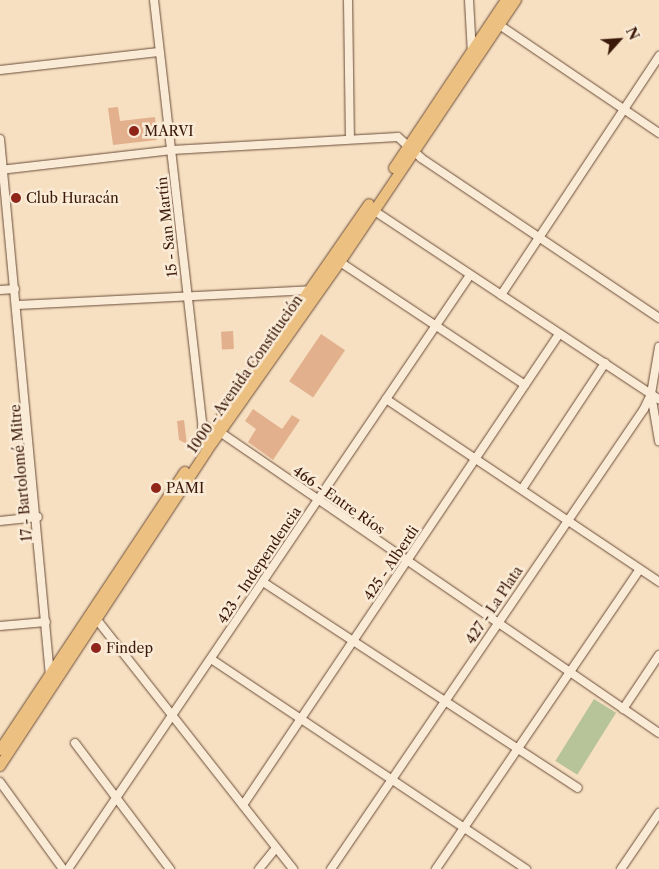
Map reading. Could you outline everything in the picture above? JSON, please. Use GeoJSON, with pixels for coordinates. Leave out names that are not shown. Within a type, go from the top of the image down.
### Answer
{"type":"FeatureCollection","features":[{"type":"Feature","properties":{"kind":"main road","name":"1000 - Avenida Constitución"},"geometry":{"type":"LineString","coordinates":[[496,23],[506,0]]}},
{"type":"Feature","properties":{"kind":"main road","name":"1000 - Avenida Constitución"},"geometry":{"type":"LineString","coordinates":[[0,766],[54,679],[205,447],[315,290],[474,54],[496,23],[516,0]]}},
{"type":"Feature","properties":{"kind":"main road","name":"1000 - Avenida Constitución"},"geometry":{"type":"LineString","coordinates":[[315,290],[340,262],[411,149]]}},
{"type":"Feature","properties":{"kind":"main road","name":"1000 - Avenida Constitución"},"geometry":{"type":"LineString","coordinates":[[0,750],[54,679]]}},
{"type":"Feature","properties":{"kind":"street","name":"15 - San Martín"},"geometry":{"type":"LineString","coordinates":[[154,0],[205,447]]}},
{"type":"Feature","properties":{"kind":"street"},"geometry":{"type":"LineString","coordinates":[[348,0],[350,139]]}},
{"type":"Feature","properties":{"kind":"street"},"geometry":{"type":"LineString","coordinates":[[469,0],[474,54]]}},
{"type":"Feature","properties":{"kind":"street"},"geometry":{"type":"LineString","coordinates":[[496,23],[659,133]]}},
{"type":"Feature","properties":{"kind":"street"},"geometry":{"type":"LineString","coordinates":[[0,70],[160,52]]}},
{"type":"Feature","properties":{"kind":"street"},"geometry":{"type":"LineString","coordinates":[[501,295],[538,236],[659,56]]}},
{"type":"Feature","properties":{"kind":"street"},"geometry":{"type":"LineString","coordinates":[[2,169],[172,150],[398,137],[411,149],[659,318]]}},
{"type":"Feature","properties":{"kind":"street","name":"17 - Bartolomé Mitre"},"geometry":{"type":"LineString","coordinates":[[0,139],[38,517],[46,622],[54,679]]}},
{"type":"Feature","properties":{"kind":"street"},"geometry":{"type":"LineString","coordinates":[[373,210],[659,399]]}},
{"type":"Feature","properties":{"kind":"street"},"geometry":{"type":"LineString","coordinates":[[340,262],[526,385]]}},
{"type":"Feature","properties":{"kind":"street","name":"423 - Independencia"},"geometry":{"type":"LineString","coordinates":[[68,869],[470,275]]}},
{"type":"Feature","properties":{"kind":"street"},"geometry":{"type":"LineString","coordinates":[[0,290],[15,289]]}},
{"type":"Feature","properties":{"kind":"street"},"geometry":{"type":"LineString","coordinates":[[17,305],[315,290]]}},
{"type":"Feature","properties":{"kind":"street","name":"425 - Alberdi"},"geometry":{"type":"LineString","coordinates":[[243,806],[559,334]]}},
{"type":"Feature","properties":{"kind":"street","name":"427 - La Plata"},"geometry":{"type":"LineString","coordinates":[[331,869],[393,779],[443,701],[644,408],[651,394],[659,348]]}},
{"type":"Feature","properties":{"kind":"street"},"geometry":{"type":"LineString","coordinates":[[522,489],[606,363]]}},
{"type":"Feature","properties":{"kind":"street"},"geometry":{"type":"LineString","coordinates":[[651,394],[659,441]]}},
{"type":"Feature","properties":{"kind":"street"},"geometry":{"type":"LineString","coordinates":[[386,399],[659,582]]}},
{"type":"Feature","properties":{"kind":"street","name":"466 - Entre Ríos"},"geometry":{"type":"LineString","coordinates":[[202,427],[217,430],[407,563],[659,734]]}},
{"type":"Feature","properties":{"kind":"street"},"geometry":{"type":"LineString","coordinates":[[0,521],[38,517]]}},
{"type":"Feature","properties":{"kind":"street"},"geometry":{"type":"LineString","coordinates":[[436,869],[639,570]]}},
{"type":"Feature","properties":{"kind":"street"},"geometry":{"type":"LineString","coordinates":[[263,582],[578,788]]}},
{"type":"Feature","properties":{"kind":"street"},"geometry":{"type":"LineString","coordinates":[[95,618],[293,869]]}},
{"type":"Feature","properties":{"kind":"street"},"geometry":{"type":"LineString","coordinates":[[0,626],[46,622]]}},
{"type":"Feature","properties":{"kind":"street"},"geometry":{"type":"LineString","coordinates":[[622,708],[659,655]]}},
{"type":"Feature","properties":{"kind":"street"},"geometry":{"type":"LineString","coordinates":[[211,659],[526,869]]}},
{"type":"Feature","properties":{"kind":"street"},"geometry":{"type":"LineString","coordinates":[[75,743],[170,869]]}},
{"type":"Feature","properties":{"kind":"street"},"geometry":{"type":"LineString","coordinates":[[0,782],[63,869]]}},
{"type":"Feature","properties":{"kind":"street"},"geometry":{"type":"LineString","coordinates":[[621,869],[659,813]]}},
{"type":"Feature","properties":{"kind":"street"},"geometry":{"type":"LineString","coordinates":[[259,869],[276,848]]}},
{"type":"Feature","properties":{"kind":"green space"},"geometry":{"type":"Polygon","coordinates":[[[594,699],[616,713],[577,775],[555,761],[594,699]]]}},
{"type":"Feature","properties":{"kind":"building","name":"MARVI"},"geometry":{"type":"Polygon","coordinates":[[[118,107],[120,121],[155,117],[157,140],[113,145],[108,108],[118,107]]]}},
{"type":"Feature","properties":{"kind":"building"},"geometry":{"type":"Polygon","coordinates":[[[233,331],[234,349],[222,350],[221,332],[233,331]]]}},
{"type":"Feature","properties":{"kind":"building"},"geometry":{"type":"Polygon","coordinates":[[[321,334],[345,350],[313,397],[289,381],[321,334]]]}},
{"type":"Feature","properties":{"kind":"building"},"geometry":{"type":"Polygon","coordinates":[[[253,409],[282,429],[292,415],[300,420],[273,460],[248,442],[256,429],[245,421],[253,409]]]}},
{"type":"Feature","properties":{"kind":"building"},"geometry":{"type":"Polygon","coordinates":[[[184,420],[187,444],[179,440],[177,421],[184,420]]]}},
{"type":"Feature","properties":{"kind":"place","name":"MARVI"},"geometry":{"type":"Point","coordinates":[134,131]}},
{"type":"Feature","properties":{"kind":"place","name":"Club Huracán"},"geometry":{"type":"Point","coordinates":[16,198]}},
{"type":"Feature","properties":{"kind":"place","name":"PAMI"},"geometry":{"type":"Point","coordinates":[156,488]}},
{"type":"Feature","properties":{"kind":"place","name":"Findep"},"geometry":{"type":"Point","coordinates":[96,648]}}]}
